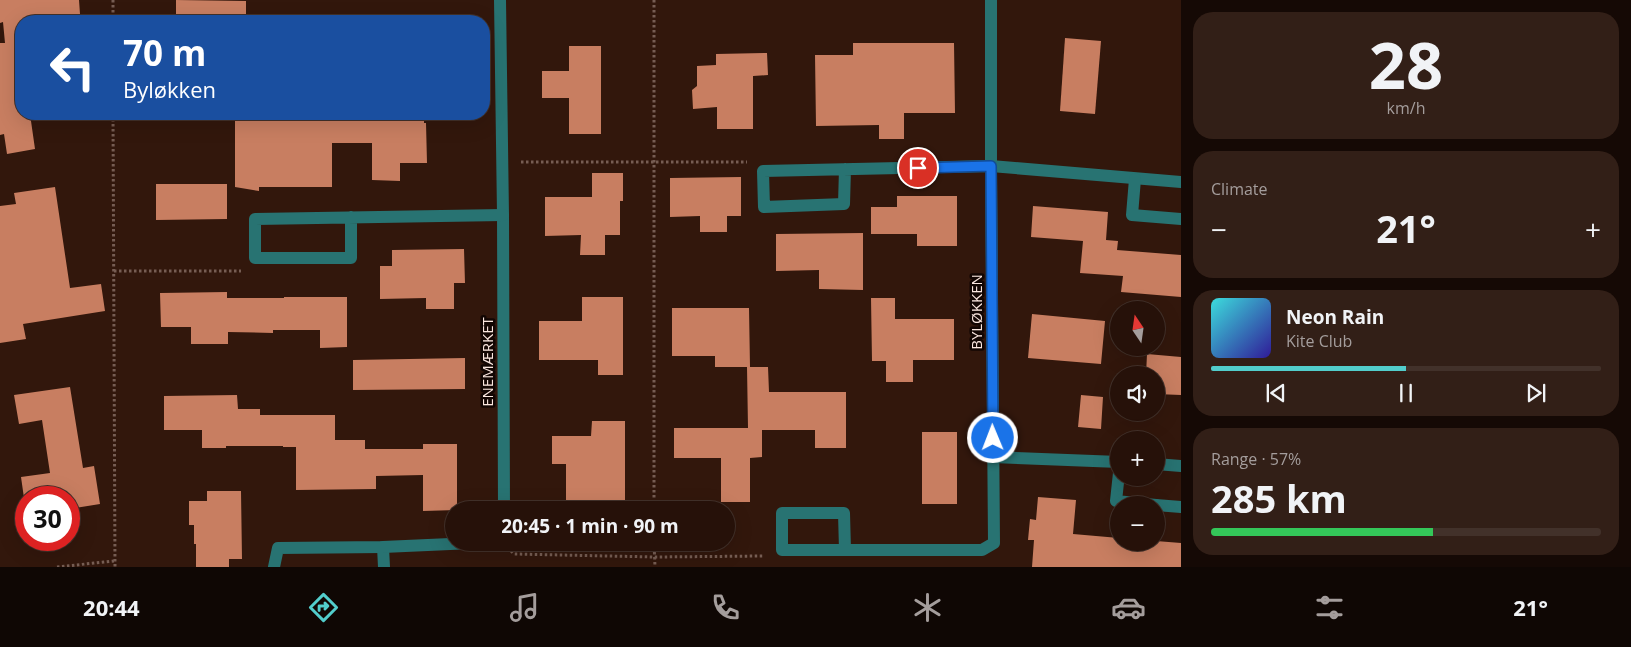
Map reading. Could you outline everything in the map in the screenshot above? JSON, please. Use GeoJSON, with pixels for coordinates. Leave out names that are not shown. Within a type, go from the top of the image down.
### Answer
{"type":"FeatureCollection","features":[{"type":"Feature","properties":{"kind":"street","name":"ENEMÆRKET"},"geometry":{"type":"LineString","coordinates":[[500,0],[503,162],[504,501]]}},
{"type":"Feature","properties":{"kind":"street","name":"BYLØKKEN"},"geometry":{"type":"LineString","coordinates":[[782,550],[982,550],[994,543],[991,166],[992,0]]}},
{"type":"Feature","properties":{"kind":"street"},"geometry":{"type":"LineString","coordinates":[[845,169],[844,204],[764,206],[764,171],[845,169],[991,166],[1181,182]]}},
{"type":"Feature","properties":{"kind":"street"},"geometry":{"type":"LineString","coordinates":[[1135,179],[1132,215],[1181,219]]}},
{"type":"Feature","properties":{"kind":"street"},"geometry":{"type":"LineString","coordinates":[[351,217],[351,258],[255,258],[255,218],[503,215]]}},
{"type":"Feature","properties":{"kind":"street"},"geometry":{"type":"LineString","coordinates":[[993,457],[1110,462]]}},
{"type":"Feature","properties":{"kind":"street"},"geometry":{"type":"LineString","coordinates":[[1165,465],[1181,466]]}},
{"type":"Feature","properties":{"kind":"street"},"geometry":{"type":"LineString","coordinates":[[1165,506],[1181,507]]}},
{"type":"Feature","properties":{"kind":"street"},"geometry":{"type":"LineString","coordinates":[[782,550],[782,513],[844,513],[845,550]]}},
{"type":"Feature","properties":{"kind":"street"},"geometry":{"type":"LineString","coordinates":[[274,567],[278,548],[445,544]]}},
{"type":"Feature","properties":{"kind":"street"},"geometry":{"type":"LineString","coordinates":[[383,547],[384,567]]}},
{"type":"Feature","properties":{"kind":"path"},"geometry":{"type":"LineString","coordinates":[[113,0],[113,15]]}},
{"type":"Feature","properties":{"kind":"path"},"geometry":{"type":"LineString","coordinates":[[654,0],[654,501]]}},
{"type":"Feature","properties":{"kind":"path"},"geometry":{"type":"LineString","coordinates":[[113,120],[115,567]]}},
{"type":"Feature","properties":{"kind":"path"},"geometry":{"type":"LineString","coordinates":[[503,162],[755,162],[764,171]]}},
{"type":"Feature","properties":{"kind":"path"},"geometry":{"type":"LineString","coordinates":[[114,271],[240,272],[255,258]]}},
{"type":"Feature","properties":{"kind":"path"},"geometry":{"type":"LineString","coordinates":[[512,551],[514,554],[654,557],[771,556],[782,550]]}},
{"type":"Feature","properties":{"kind":"path"},"geometry":{"type":"LineString","coordinates":[[654,551],[654,567]]}},
{"type":"Feature","properties":{"kind":"path"},"geometry":{"type":"LineString","coordinates":[[56,567],[114,561]]}},
{"type":"Feature","properties":{"kind":"building"},"geometry":{"type":"Polygon","coordinates":[[[0,0],[79,0],[80,14],[15,15],[15,120],[31,120],[35,149],[7,154],[4,134],[0,135],[0,43],[5,43],[3,22],[0,23],[0,0]]]}},
{"type":"Feature","properties":{"kind":"building"},"geometry":{"type":"Polygon","coordinates":[[[176,0],[246,1],[246,15],[176,15],[176,0]]]}},
{"type":"Feature","properties":{"kind":"building"},"geometry":{"type":"Polygon","coordinates":[[[1065,38],[1101,41],[1095,114],[1060,111],[1065,38]]]}},
{"type":"Feature","properties":{"kind":"building"},"geometry":{"type":"Polygon","coordinates":[[[853,43],[954,43],[955,113],[904,113],[904,139],[879,139],[879,125],[816,126],[815,55],[853,55],[853,43]]]}},
{"type":"Feature","properties":{"kind":"building"},"geometry":{"type":"Polygon","coordinates":[[[569,46],[601,46],[601,134],[569,134],[569,98],[542,98],[542,71],[569,71],[569,46]]]}},
{"type":"Feature","properties":{"kind":"building"},"geometry":{"type":"Polygon","coordinates":[[[767,53],[768,75],[753,76],[753,129],[717,129],[717,107],[693,109],[692,90],[697,86],[697,66],[716,65],[716,54],[767,53]]]}},
{"type":"Feature","properties":{"kind":"building"},"geometry":{"type":"Polygon","coordinates":[[[235,120],[424,120],[424,123],[426,123],[427,163],[400,163],[400,181],[372,180],[372,143],[332,143],[332,187],[259,187],[259,191],[235,187],[235,120]]]}},
{"type":"Feature","properties":{"kind":"building"},"geometry":{"type":"Polygon","coordinates":[[[592,173],[623,173],[623,201],[620,201],[620,235],[605,235],[605,255],[580,255],[581,235],[545,236],[545,197],[592,197],[592,173]]]}},
{"type":"Feature","properties":{"kind":"building"},"geometry":{"type":"Polygon","coordinates":[[[741,177],[741,216],[727,216],[727,232],[700,232],[700,216],[670,217],[670,178],[741,177]]]}},
{"type":"Feature","properties":{"kind":"building"},"geometry":{"type":"Polygon","coordinates":[[[156,184],[227,184],[227,219],[156,220],[156,184]]]}},
{"type":"Feature","properties":{"kind":"building"},"geometry":{"type":"Polygon","coordinates":[[[55,187],[70,288],[101,284],[105,311],[23,324],[26,339],[0,343],[0,206],[16,204],[14,193],[55,187]]]}},
{"type":"Feature","properties":{"kind":"building"},"geometry":{"type":"Polygon","coordinates":[[[897,196],[957,196],[957,246],[917,246],[917,234],[871,234],[871,207],[897,207],[897,196]]]}},
{"type":"Feature","properties":{"kind":"building"},"geometry":{"type":"Polygon","coordinates":[[[1033,206],[1108,212],[1106,240],[1118,241],[1117,250],[1181,255],[1181,297],[1121,292],[1123,276],[1080,273],[1083,241],[1031,237],[1033,206]]]}},
{"type":"Feature","properties":{"kind":"building"},"geometry":{"type":"Polygon","coordinates":[[[863,233],[863,290],[819,289],[819,270],[776,271],[776,234],[863,233]]]}},
{"type":"Feature","properties":{"kind":"building"},"geometry":{"type":"Polygon","coordinates":[[[464,249],[465,283],[454,283],[454,309],[426,309],[426,298],[380,299],[380,266],[392,266],[392,250],[464,249]]]}},
{"type":"Feature","properties":{"kind":"building"},"geometry":{"type":"Polygon","coordinates":[[[227,292],[227,298],[347,297],[347,347],[320,348],[320,330],[273,330],[273,333],[228,332],[228,344],[191,344],[191,327],[161,327],[160,293],[227,292]]]}},
{"type":"Feature","properties":{"kind":"building"},"geometry":{"type":"Polygon","coordinates":[[[582,297],[623,297],[623,375],[598,375],[598,360],[539,360],[539,321],[582,321],[582,297]]]}},
{"type":"Feature","properties":{"kind":"building"},"geometry":{"type":"Polygon","coordinates":[[[871,298],[895,298],[895,319],[954,319],[954,360],[913,360],[913,382],[886,382],[886,361],[872,361],[871,298]]]}},
{"type":"Feature","properties":{"kind":"building"},"geometry":{"type":"Polygon","coordinates":[[[672,308],[749,308],[750,367],[715,367],[715,356],[672,356],[672,308]]]}},
{"type":"Feature","properties":{"kind":"building"},"geometry":{"type":"Polygon","coordinates":[[[1032,314],[1105,321],[1101,364],[1028,358],[1032,314]]]}},
{"type":"Feature","properties":{"kind":"building"},"geometry":{"type":"Polygon","coordinates":[[[1147,356],[1181,357],[1181,395],[1165,394],[1165,366],[1146,366],[1147,356]]]}},
{"type":"Feature","properties":{"kind":"building"},"geometry":{"type":"Polygon","coordinates":[[[465,358],[465,389],[353,390],[353,360],[465,358]]]}},
{"type":"Feature","properties":{"kind":"building"},"geometry":{"type":"Polygon","coordinates":[[[747,367],[768,367],[769,392],[846,392],[846,448],[815,448],[815,430],[762,430],[762,457],[750,458],[750,502],[721,501],[721,458],[674,458],[674,428],[748,428],[747,367]]]}},
{"type":"Feature","properties":{"kind":"building"},"geometry":{"type":"Polygon","coordinates":[[[70,387],[83,468],[94,466],[100,504],[80,507],[80,486],[22,486],[21,477],[50,473],[42,420],[19,424],[14,395],[70,387]]]}},
{"type":"Feature","properties":{"kind":"building"},"geometry":{"type":"Polygon","coordinates":[[[237,395],[238,409],[260,409],[260,415],[335,415],[335,440],[365,440],[365,449],[423,449],[423,444],[457,444],[457,501],[445,501],[445,510],[423,511],[423,475],[376,476],[376,489],[296,490],[296,447],[226,446],[226,448],[202,448],[202,430],[164,430],[164,396],[237,395]]]}},
{"type":"Feature","properties":{"kind":"building"},"geometry":{"type":"Polygon","coordinates":[[[1081,395],[1103,397],[1101,429],[1078,427],[1081,395]]]}},
{"type":"Feature","properties":{"kind":"building"},"geometry":{"type":"Polygon","coordinates":[[[592,421],[625,421],[625,501],[566,501],[566,464],[552,464],[552,436],[591,436],[592,421]]]}},
{"type":"Feature","properties":{"kind":"building"},"geometry":{"type":"Polygon","coordinates":[[[922,432],[957,432],[957,504],[922,504],[922,432]]]}},
{"type":"Feature","properties":{"kind":"building"},"geometry":{"type":"Polygon","coordinates":[[[207,491],[241,491],[242,559],[229,559],[229,567],[196,567],[194,525],[189,525],[189,501],[207,501],[207,491]]]}},
{"type":"Feature","properties":{"kind":"building"},"geometry":{"type":"Polygon","coordinates":[[[1038,497],[1076,500],[1073,534],[1110,537],[1110,551],[1165,551],[1165,542],[1181,543],[1181,567],[1032,567],[1034,540],[1028,540],[1030,519],[1036,520],[1038,497]]]}},
{"type":"Feature","properties":{"kind":"route"},"geometry":{"type":"LineString","coordinates":[[918,168],[991,166],[993,438]]}}]}
